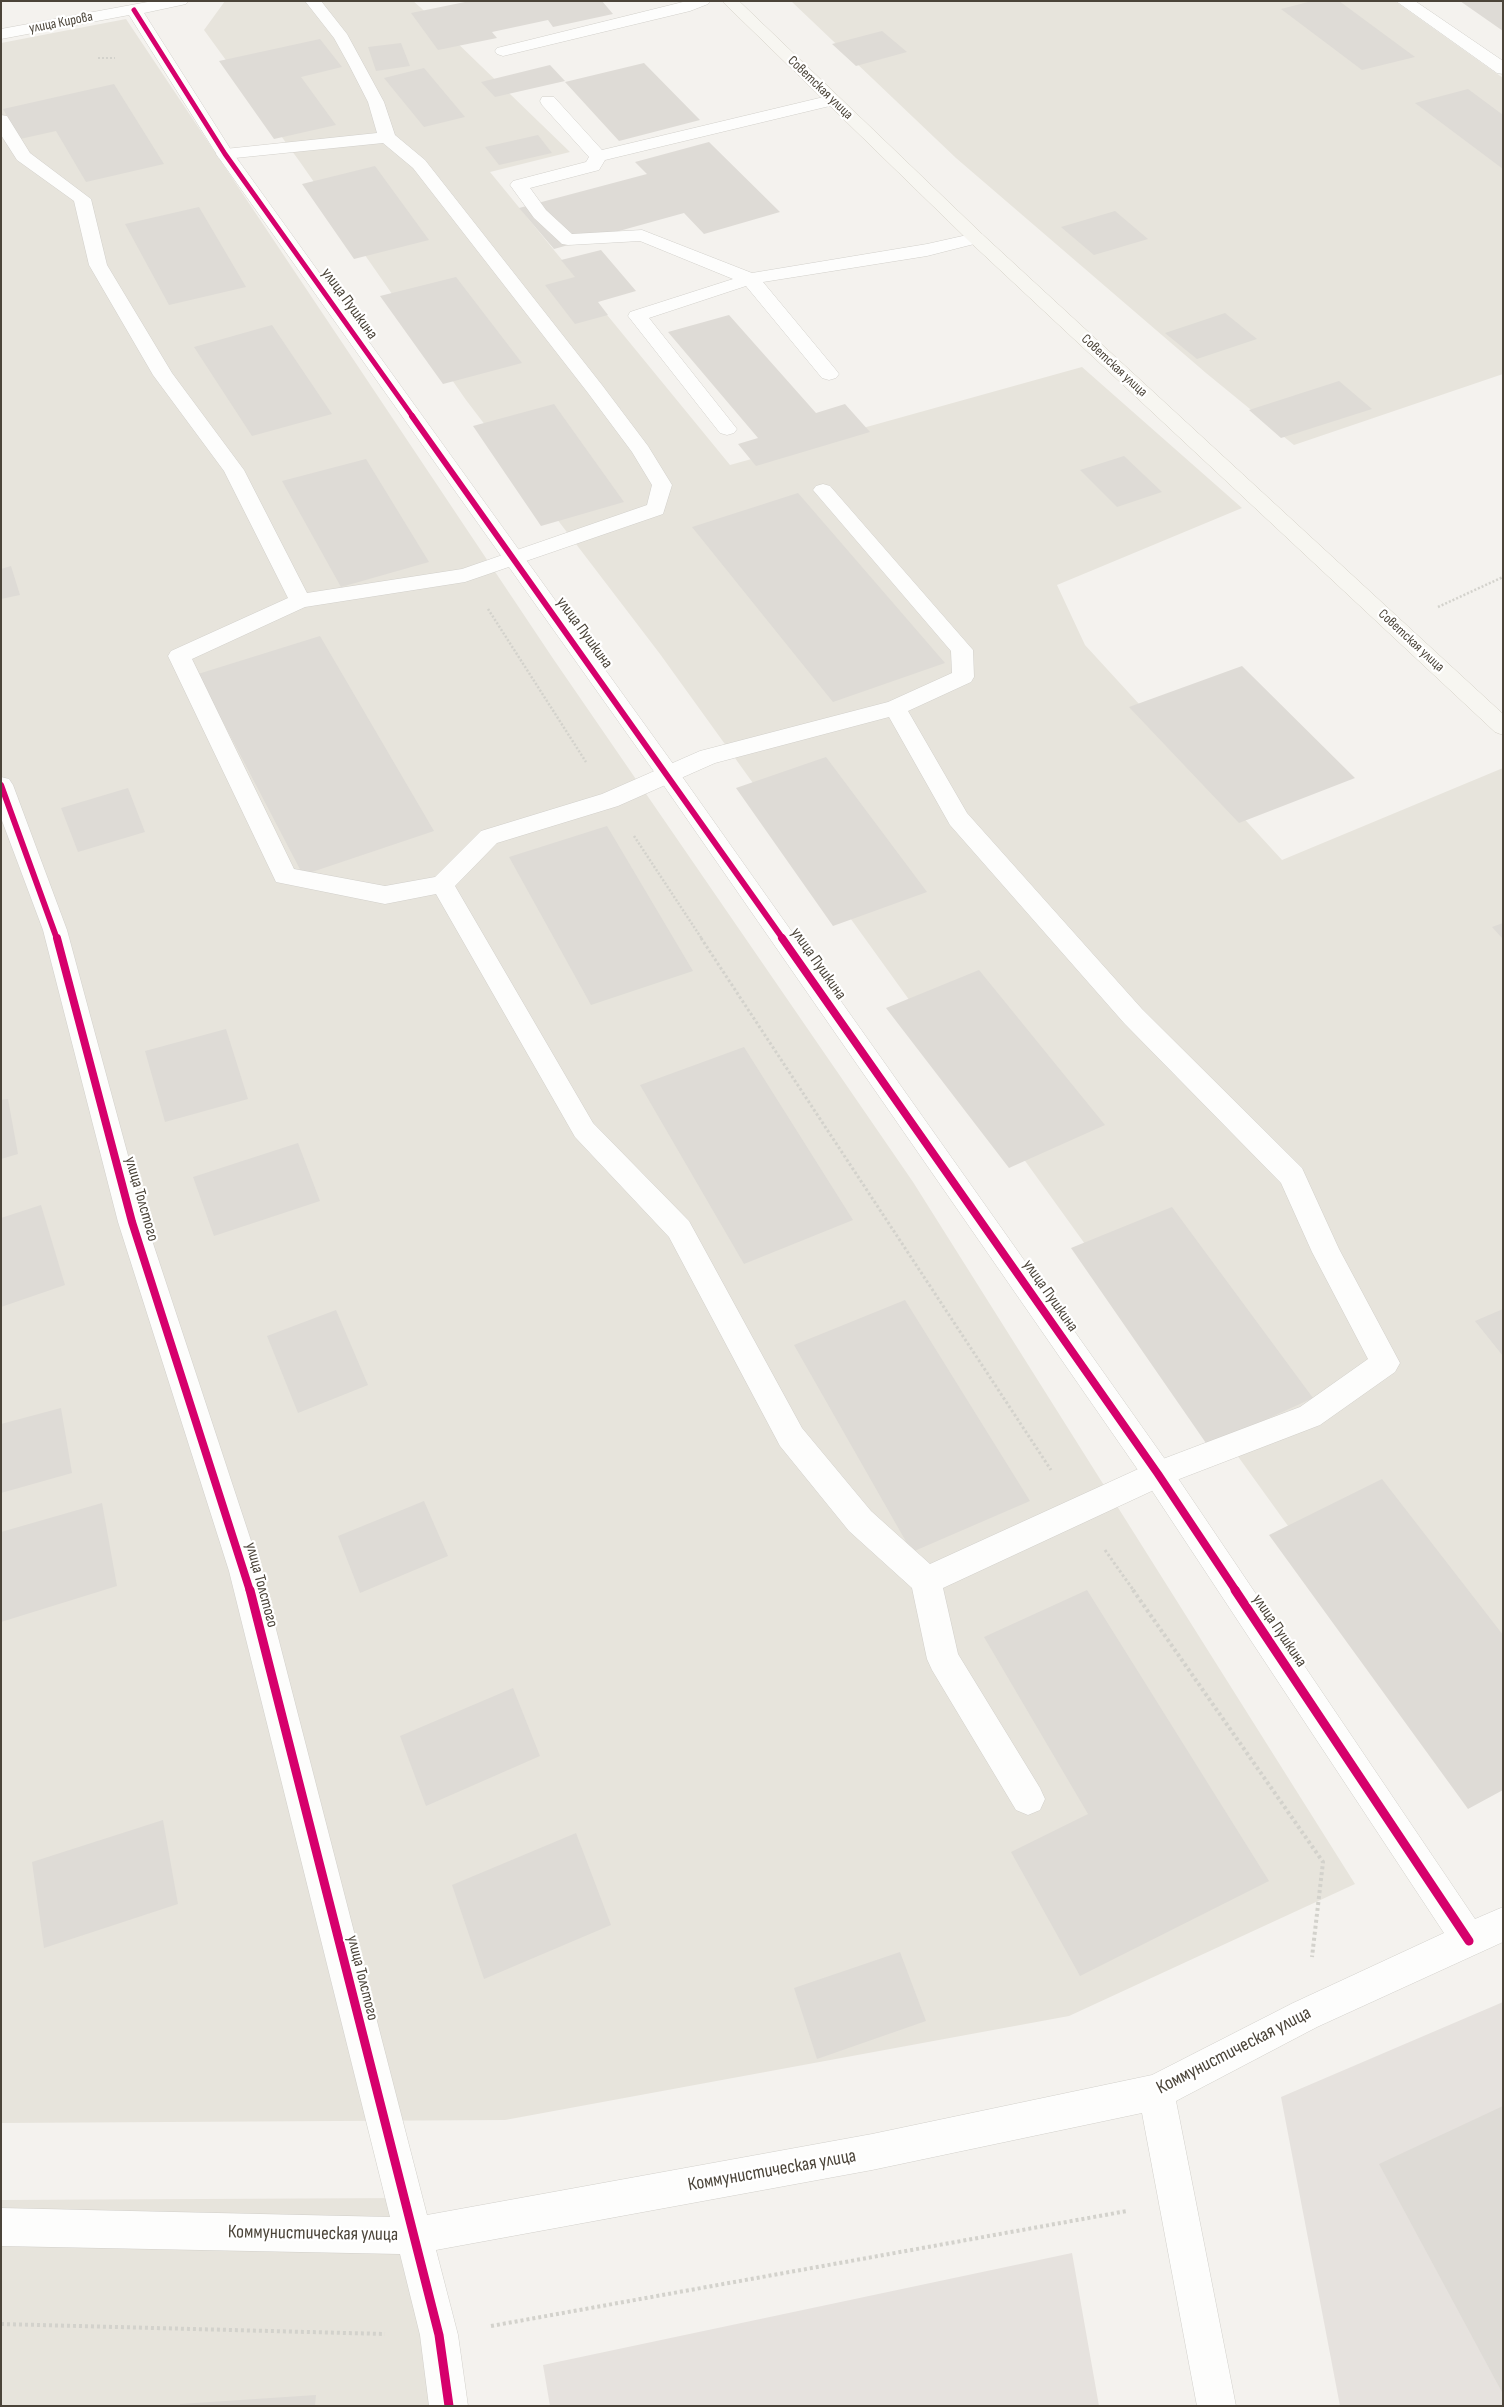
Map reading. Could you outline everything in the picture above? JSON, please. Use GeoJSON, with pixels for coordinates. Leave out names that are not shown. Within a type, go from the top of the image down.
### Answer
{"type":"FeatureCollection","features":[{"type":"Feature","properties":{"kind":"main road","name":"Советская улица"},"geometry":{"type":"LineString","coordinates":[[730,1],[976,238],[1503,727]]}},
{"type":"Feature","properties":{"kind":"street","name":"улица Кирова"},"geometry":{"type":"LineString","coordinates":[[1,34],[131,6],[180,1]]}},
{"type":"Feature","properties":{"kind":"street"},"geometry":{"type":"LineString","coordinates":[[313,1],[342,37],[376,102],[386,137],[419,164],[595,389],[641,450],[662,485],[656,508],[465,575],[300,600],[179,656],[285,876],[385,896],[442,884],[489,837],[610,800],[708,757],[895,708],[963,677],[962,650],[823,490]]}},
{"type":"Feature","properties":{"kind":"street"},"geometry":{"type":"LineString","coordinates":[[503,51],[684,8],[702,1]]}},
{"type":"Feature","properties":{"kind":"street"},"geometry":{"type":"LineString","coordinates":[[1404,1],[1503,69]]}},
{"type":"Feature","properties":{"kind":"street","name":"улица Пушкина"},"geometry":{"type":"LineString","coordinates":[[131,6],[225,154],[668,774],[1158,1474],[1469,1941]]}},
{"type":"Feature","properties":{"kind":"street"},"geometry":{"type":"LineString","coordinates":[[829,374],[750,279],[642,235],[568,240],[540,214],[519,185],[593,166],[598,156],[832,100]]}},
{"type":"Feature","properties":{"kind":"street"},"geometry":{"type":"LineString","coordinates":[[548,101],[598,156]]}},
{"type":"Feature","properties":{"kind":"street"},"geometry":{"type":"LineString","coordinates":[[1,120],[23,156],[82,199],[98,265],[163,375],[234,470],[300,600]]}},
{"type":"Feature","properties":{"kind":"street"},"geometry":{"type":"LineString","coordinates":[[225,154],[386,137]]}},
{"type":"Feature","properties":{"kind":"street"},"geometry":{"type":"LineString","coordinates":[[727,429],[637,316],[750,279],[927,250],[976,238]]}},
{"type":"Feature","properties":{"kind":"street"},"geometry":{"type":"LineString","coordinates":[[895,708],[958,820],[1133,1016],[1292,1176],[1326,1252],[1385,1363],[1310,1416],[1158,1474],[926,1581]]}},
{"type":"Feature","properties":{"kind":"street","name":"улица Толстого"},"geometry":{"type":"LineString","coordinates":[[1,785],[55,930],[132,1222],[245,1571],[439,2335],[449,2406]]}},
{"type":"Feature","properties":{"kind":"street"},"geometry":{"type":"LineString","coordinates":[[442,884],[584,1130],[679,1229],[791,1437],[860,1521],[926,1581],[943,1659],[1028,1799]]}},
{"type":"Feature","properties":{"kind":"street","name":"Коммунистическая улица"},"geometry":{"type":"LineString","coordinates":[[1,2227],[414,2236],[872,2152],[1156,2092],[1305,2014],[1503,1924]]}},
{"type":"Feature","properties":{"kind":"street"},"geometry":{"type":"LineString","coordinates":[[1156,2092],[1217,2406]]}},
{"type":"Feature","properties":{"kind":"path"},"geometry":{"type":"LineString","coordinates":[[465,575],[610,800],[1078,1512],[1323,1862],[1305,2014]]}},
{"type":"Feature","properties":{"kind":"path"},"geometry":{"type":"LineString","coordinates":[[1405,635],[1435,608],[1503,577]]}},
{"type":"Feature","properties":{"kind":"path"},"geometry":{"type":"LineString","coordinates":[[1,2324],[439,2335],[1178,2202]]}},
{"type":"Feature","properties":{"kind":"shaded area"},"geometry":{"type":"Polygon","coordinates":[[[225,1],[413,1],[420,7],[570,152],[490,172],[730,465],[1082,367],[1242,508],[1057,585],[1085,645],[1282,860],[1503,768],[1503,1733],[1417,1705],[660,654],[466,400],[300,162],[204,30],[225,1]]]}},
{"type":"Feature","properties":{"kind":"shaded area"},"geometry":{"type":"Polygon","coordinates":[[[791,1],[1395,1],[1503,78],[1503,374],[1294,445],[1206,373],[956,158],[791,1]]]}},
{"type":"Feature","properties":{"kind":"shaded area"},"geometry":{"type":"Polygon","coordinates":[[[126,19],[554,660],[913,1182],[1355,1884],[1069,2016],[505,2120],[1,2123],[1,43],[126,19]]]}},
{"type":"Feature","properties":{"kind":"shaded area"},"geometry":{"type":"Polygon","coordinates":[[[1503,2002],[1503,2406],[1340,2406],[1281,2097],[1503,2002]]]}},
{"type":"Feature","properties":{"kind":"shaded area"},"geometry":{"type":"Polygon","coordinates":[[[404,2198],[458,2406],[1,2406],[1,2200],[404,2198]]]}},
{"type":"Feature","properties":{"kind":"shaded area"},"geometry":{"type":"Polygon","coordinates":[[[1072,2253],[1099,2406],[550,2406],[543,2365],[1072,2253]]]}},
{"type":"Feature","properties":{"kind":"building"},"geometry":{"type":"Polygon","coordinates":[[[470,1],[602,1],[613,14],[553,27],[548,20],[492,32],[497,38],[438,50],[411,13],[470,1]]]}},
{"type":"Feature","properties":{"kind":"building"},"geometry":{"type":"Polygon","coordinates":[[[1312,1],[1339,1],[1415,57],[1362,70],[1281,9],[1312,1]]]}},
{"type":"Feature","properties":{"kind":"building"},"geometry":{"type":"Polygon","coordinates":[[[1460,1],[1503,1],[1503,31],[1460,1]]]}},
{"type":"Feature","properties":{"kind":"building"},"geometry":{"type":"Polygon","coordinates":[[[882,31],[907,52],[856,66],[832,44],[882,31]]]}},
{"type":"Feature","properties":{"kind":"building"},"geometry":{"type":"Polygon","coordinates":[[[320,39],[342,67],[301,77],[336,125],[274,139],[219,61],[320,39]]]}},
{"type":"Feature","properties":{"kind":"building"},"geometry":{"type":"Polygon","coordinates":[[[401,43],[410,66],[376,71],[368,47],[401,43]]]}},
{"type":"Feature","properties":{"kind":"building"},"geometry":{"type":"Polygon","coordinates":[[[644,63],[700,120],[619,141],[565,82],[644,63]]]}},
{"type":"Feature","properties":{"kind":"building"},"geometry":{"type":"Polygon","coordinates":[[[550,65],[565,81],[495,97],[481,82],[550,65]]]}},
{"type":"Feature","properties":{"kind":"building"},"geometry":{"type":"Polygon","coordinates":[[[424,68],[465,117],[424,127],[384,78],[424,68]]]}},
{"type":"Feature","properties":{"kind":"building"},"geometry":{"type":"Polygon","coordinates":[[[114,84],[164,164],[86,182],[56,131],[20,139],[3,109],[114,84]]]}},
{"type":"Feature","properties":{"kind":"building"},"geometry":{"type":"Polygon","coordinates":[[[1468,89],[1503,115],[1503,169],[1415,103],[1468,89]]]}},
{"type":"Feature","properties":{"kind":"building"},"geometry":{"type":"Polygon","coordinates":[[[538,135],[552,153],[499,165],[485,147],[538,135]]]}},
{"type":"Feature","properties":{"kind":"building"},"geometry":{"type":"Polygon","coordinates":[[[709,142],[780,212],[704,234],[684,213],[554,249],[519,208],[647,174],[635,162],[709,142]]]}},
{"type":"Feature","properties":{"kind":"building"},"geometry":{"type":"Polygon","coordinates":[[[375,166],[429,240],[354,259],[302,184],[375,166]]]}},
{"type":"Feature","properties":{"kind":"building"},"geometry":{"type":"Polygon","coordinates":[[[199,207],[246,287],[169,305],[125,224],[199,207]]]}},
{"type":"Feature","properties":{"kind":"building"},"geometry":{"type":"Polygon","coordinates":[[[1115,211],[1148,239],[1094,255],[1061,227],[1115,211]]]}},
{"type":"Feature","properties":{"kind":"building"},"geometry":{"type":"Polygon","coordinates":[[[601,250],[636,291],[598,302],[608,315],[575,324],[545,285],[575,277],[561,260],[601,250]]]}},
{"type":"Feature","properties":{"kind":"building"},"geometry":{"type":"Polygon","coordinates":[[[456,277],[522,363],[443,384],[380,296],[456,277]]]}},
{"type":"Feature","properties":{"kind":"building"},"geometry":{"type":"Polygon","coordinates":[[[1225,313],[1257,339],[1197,359],[1165,333],[1225,313]]]}},
{"type":"Feature","properties":{"kind":"building"},"geometry":{"type":"Polygon","coordinates":[[[729,315],[816,413],[845,404],[870,432],[756,466],[738,444],[758,438],[668,332],[729,315]]]}},
{"type":"Feature","properties":{"kind":"building"},"geometry":{"type":"Polygon","coordinates":[[[272,325],[332,414],[252,436],[194,347],[272,325]]]}},
{"type":"Feature","properties":{"kind":"building"},"geometry":{"type":"Polygon","coordinates":[[[1339,381],[1372,409],[1281,438],[1249,410],[1339,381]]]}},
{"type":"Feature","properties":{"kind":"building"},"geometry":{"type":"Polygon","coordinates":[[[554,404],[624,502],[541,526],[473,426],[554,404]]]}},
{"type":"Feature","properties":{"kind":"building"},"geometry":{"type":"Polygon","coordinates":[[[1124,456],[1162,492],[1117,507],[1080,470],[1124,456]]]}},
{"type":"Feature","properties":{"kind":"building"},"geometry":{"type":"Polygon","coordinates":[[[366,459],[429,562],[341,587],[282,481],[366,459]]]}},
{"type":"Feature","properties":{"kind":"building"},"geometry":{"type":"Polygon","coordinates":[[[798,493],[945,663],[833,702],[692,527],[798,493]]]}},
{"type":"Feature","properties":{"kind":"building"},"geometry":{"type":"Polygon","coordinates":[[[11,566],[20,595],[1,599],[1,569],[11,566]]]}},
{"type":"Feature","properties":{"kind":"building"},"geometry":{"type":"Polygon","coordinates":[[[320,636],[434,831],[303,875],[198,674],[320,636]]]}},
{"type":"Feature","properties":{"kind":"building"},"geometry":{"type":"Polygon","coordinates":[[[1242,666],[1355,778],[1239,823],[1129,707],[1242,666]]]}},
{"type":"Feature","properties":{"kind":"building"},"geometry":{"type":"Polygon","coordinates":[[[826,757],[927,892],[833,926],[736,788],[826,757]]]}},
{"type":"Feature","properties":{"kind":"building"},"geometry":{"type":"Polygon","coordinates":[[[128,788],[145,832],[78,852],[61,808],[128,788]]]}},
{"type":"Feature","properties":{"kind":"building"},"geometry":{"type":"Polygon","coordinates":[[[607,826],[693,971],[591,1005],[509,857],[607,826]]]}},
{"type":"Feature","properties":{"kind":"building"},"geometry":{"type":"Polygon","coordinates":[[[1503,923],[1503,939],[1492,927],[1503,923]]]}},
{"type":"Feature","properties":{"kind":"building"},"geometry":{"type":"Polygon","coordinates":[[[979,970],[1105,1125],[1009,1168],[886,1008],[979,970]]]}},
{"type":"Feature","properties":{"kind":"building"},"geometry":{"type":"Polygon","coordinates":[[[226,1029],[248,1099],[165,1122],[145,1051],[226,1029]]]}},
{"type":"Feature","properties":{"kind":"building"},"geometry":{"type":"Polygon","coordinates":[[[744,1047],[853,1220],[744,1264],[640,1085],[744,1047]]]}},
{"type":"Feature","properties":{"kind":"building"},"geometry":{"type":"Polygon","coordinates":[[[8,1099],[18,1154],[1,1159],[1,1100],[8,1099]]]}},
{"type":"Feature","properties":{"kind":"building"},"geometry":{"type":"Polygon","coordinates":[[[298,1143],[320,1201],[214,1236],[193,1177],[298,1143]]]}},
{"type":"Feature","properties":{"kind":"building"},"geometry":{"type":"Polygon","coordinates":[[[41,1205],[65,1285],[1,1307],[1,1218],[41,1205]]]}},
{"type":"Feature","properties":{"kind":"building"},"geometry":{"type":"Polygon","coordinates":[[[1172,1207],[1313,1398],[1208,1446],[1071,1248],[1172,1207]]]}},
{"type":"Feature","properties":{"kind":"building"},"geometry":{"type":"Polygon","coordinates":[[[905,1300],[1030,1501],[912,1552],[794,1345],[905,1300]]]}},
{"type":"Feature","properties":{"kind":"building"},"geometry":{"type":"Polygon","coordinates":[[[1503,1309],[1503,1356],[1475,1321],[1503,1309]]]}},
{"type":"Feature","properties":{"kind":"building"},"geometry":{"type":"Polygon","coordinates":[[[336,1310],[368,1385],[298,1413],[267,1336],[336,1310]]]}},
{"type":"Feature","properties":{"kind":"building"},"geometry":{"type":"Polygon","coordinates":[[[61,1408],[72,1473],[1,1493],[1,1424],[61,1408]]]}},
{"type":"Feature","properties":{"kind":"building"},"geometry":{"type":"Polygon","coordinates":[[[1382,1479],[1503,1635],[1503,1790],[1468,1809],[1269,1535],[1382,1479]]]}},
{"type":"Feature","properties":{"kind":"building"},"geometry":{"type":"Polygon","coordinates":[[[424,1501],[448,1556],[360,1593],[338,1536],[424,1501]]]}},
{"type":"Feature","properties":{"kind":"building"},"geometry":{"type":"Polygon","coordinates":[[[102,1503],[117,1586],[1,1622],[1,1532],[102,1503]]]}},
{"type":"Feature","properties":{"kind":"building"},"geometry":{"type":"Polygon","coordinates":[[[1087,1590],[1269,1881],[1080,1976],[1011,1852],[1088,1814],[984,1637],[1087,1590]]]}},
{"type":"Feature","properties":{"kind":"building"},"geometry":{"type":"Polygon","coordinates":[[[513,1688],[540,1756],[426,1806],[400,1736],[513,1688]]]}},
{"type":"Feature","properties":{"kind":"building"},"geometry":{"type":"Polygon","coordinates":[[[163,1820],[178,1904],[44,1948],[32,1862],[163,1820]]]}},
{"type":"Feature","properties":{"kind":"building"},"geometry":{"type":"Polygon","coordinates":[[[576,1833],[611,1925],[484,1979],[452,1885],[576,1833]]]}},
{"type":"Feature","properties":{"kind":"building"},"geometry":{"type":"Polygon","coordinates":[[[900,1952],[926,2021],[817,2059],[794,1988],[900,1952]]]}},
{"type":"Feature","properties":{"kind":"building"},"geometry":{"type":"Polygon","coordinates":[[[1503,2106],[1503,2394],[1379,2164],[1503,2106]]]}},
{"type":"Feature","properties":{"kind":"building"},"geometry":{"type":"Polygon","coordinates":[[[316,2395],[315,2406],[180,2406],[180,2404],[316,2395]]]}},
{"type":"Feature","properties":{"kind":"cycle path"},"geometry":{"type":"LineString","coordinates":[[134,10],[225,154],[668,774],[1158,1474],[1469,1941]]}},
{"type":"Feature","properties":{"kind":"cycle path"},"geometry":{"type":"LineString","coordinates":[[1,785],[55,930],[132,1222],[245,1571],[439,2335],[449,2406]]}}]}
